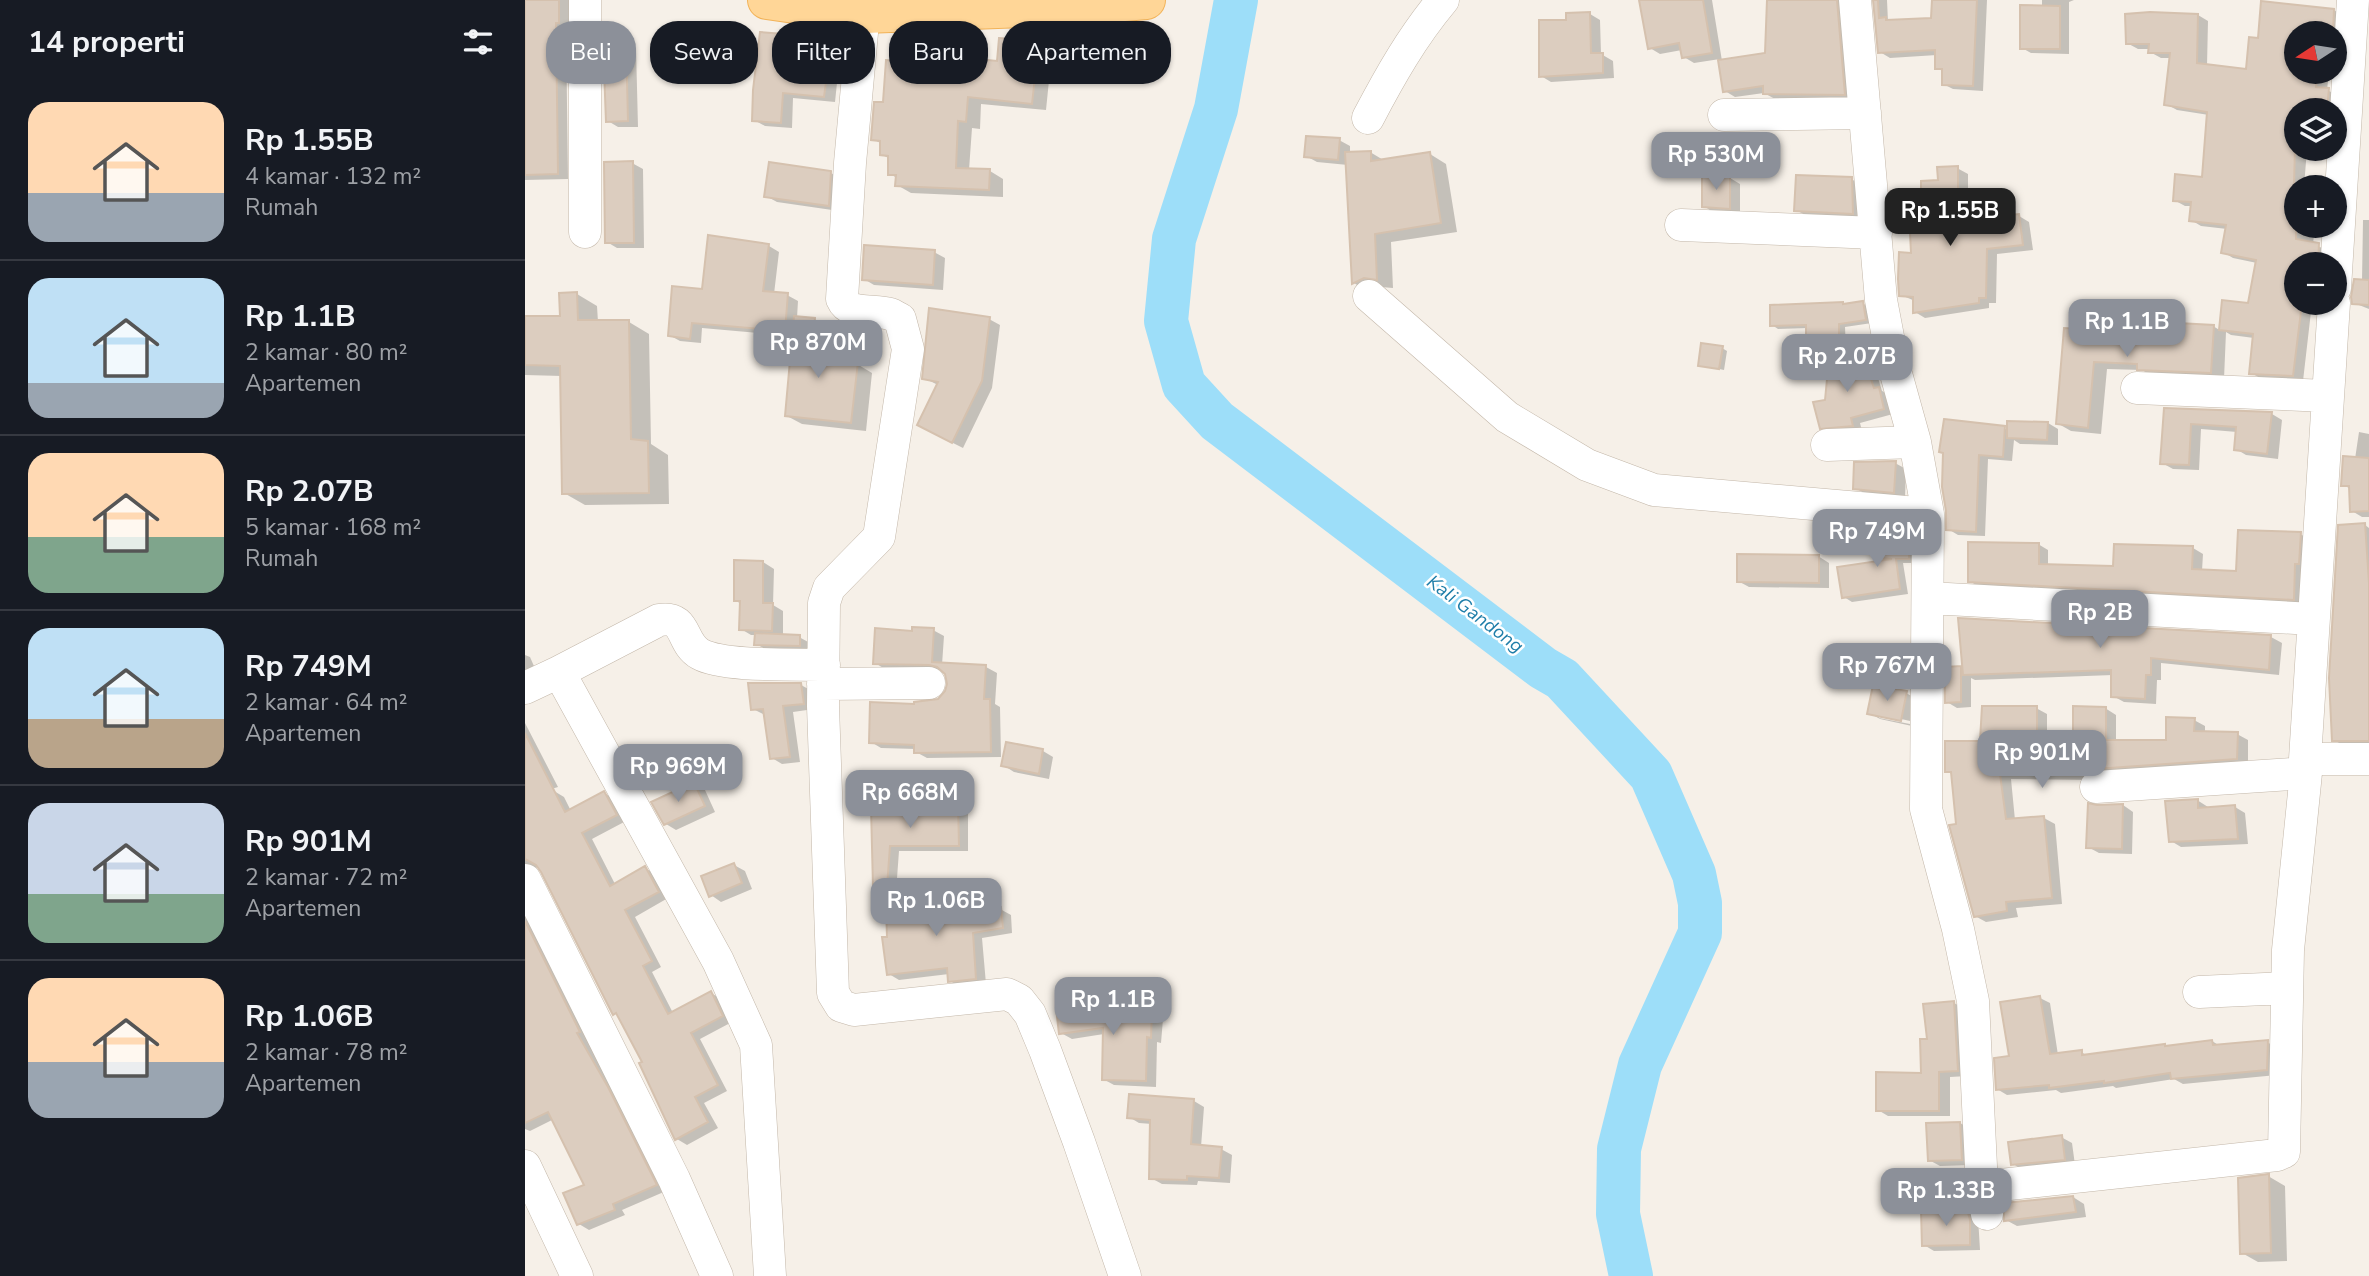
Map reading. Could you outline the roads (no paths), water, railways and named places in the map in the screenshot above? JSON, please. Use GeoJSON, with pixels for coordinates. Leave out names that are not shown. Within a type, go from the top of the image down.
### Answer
{"type":"FeatureCollection","features":[{"type":"Feature","properties":{"kind":"main road"},"geometry":{"type":"LineString","coordinates":[[767,0],[864,7],[1079,6],[1146,0]]}},
{"type":"Feature","properties":{"kind":"street"},"geometry":{"type":"LineString","coordinates":[[585,0],[585,232]]}},
{"type":"Feature","properties":{"kind":"street"},"geometry":{"type":"LineString","coordinates":[[1368,118],[1397,63],[1443,0]]}},
{"type":"Feature","properties":{"kind":"street"},"geometry":{"type":"LineString","coordinates":[[1855,0],[1883,313],[1892,363],[1915,442],[1929,514],[1926,809],[1958,929],[1973,1001],[1984,1201],[2284,1152],[2288,950],[2306,766],[2332,315]]}},
{"type":"Feature","properties":{"kind":"street"},"geometry":{"type":"LineString","coordinates":[[2337,252],[2353,0]]}},
{"type":"Feature","properties":{"kind":"street"},"geometry":{"type":"LineString","coordinates":[[864,7],[842,299],[849,308],[890,313],[900,319],[908,349],[879,537],[829,588],[824,603],[823,674],[833,993],[841,1006],[855,1010],[1007,993],[1019,1000],[1030,1014],[1045,1050],[1125,1276]]}},
{"type":"Feature","properties":{"kind":"street"},"geometry":{"type":"LineString","coordinates":[[1724,115],[1865,113]]}},
{"type":"Feature","properties":{"kind":"street"},"geometry":{"type":"LineString","coordinates":[[1681,225],[1877,233]]}},
{"type":"Feature","properties":{"kind":"street"},"geometry":{"type":"LineString","coordinates":[[1369,296],[1507,417],[1587,465],[1654,490],[1929,514]]}},
{"type":"Feature","properties":{"kind":"street"},"geometry":{"type":"LineString","coordinates":[[2137,388],[2327,396]]}},
{"type":"Feature","properties":{"kind":"street"},"geometry":{"type":"LineString","coordinates":[[1827,446],[1915,442]]}},
{"type":"Feature","properties":{"kind":"street"},"geometry":{"type":"LineString","coordinates":[[1929,598],[2313,620]]}},
{"type":"Feature","properties":{"kind":"street"},"geometry":{"type":"LineString","coordinates":[[525,688],[659,620],[669,618],[677,622],[692,647],[708,657],[823,674],[929,683]]}},
{"type":"Feature","properties":{"kind":"street"},"geometry":{"type":"LineString","coordinates":[[559,671],[718,961],[757,1045],[770,1276]]}},
{"type":"Feature","properties":{"kind":"street"},"geometry":{"type":"LineString","coordinates":[[2096,787],[2369,759]]}},
{"type":"Feature","properties":{"kind":"street"},"geometry":{"type":"LineString","coordinates":[[525,880],[674,1179],[717,1276]]}},
{"type":"Feature","properties":{"kind":"street"},"geometry":{"type":"LineString","coordinates":[[2199,992],[2287,988]]}},
{"type":"Feature","properties":{"kind":"street"},"geometry":{"type":"LineString","coordinates":[[525,1166],[576,1276]]}},
{"type":"Feature","properties":{"kind":"waterway","name":"Kali Gandong"},"geometry":{"type":"LineString","coordinates":[[1236,0],[1216,109],[1174,239],[1166,321],[1184,385],[1217,421],[1543,668],[1562,679],[1651,775],[1694,874],[1700,903],[1700,933],[1640,1065],[1619,1149],[1618,1214],[1631,1276]]}}]}
